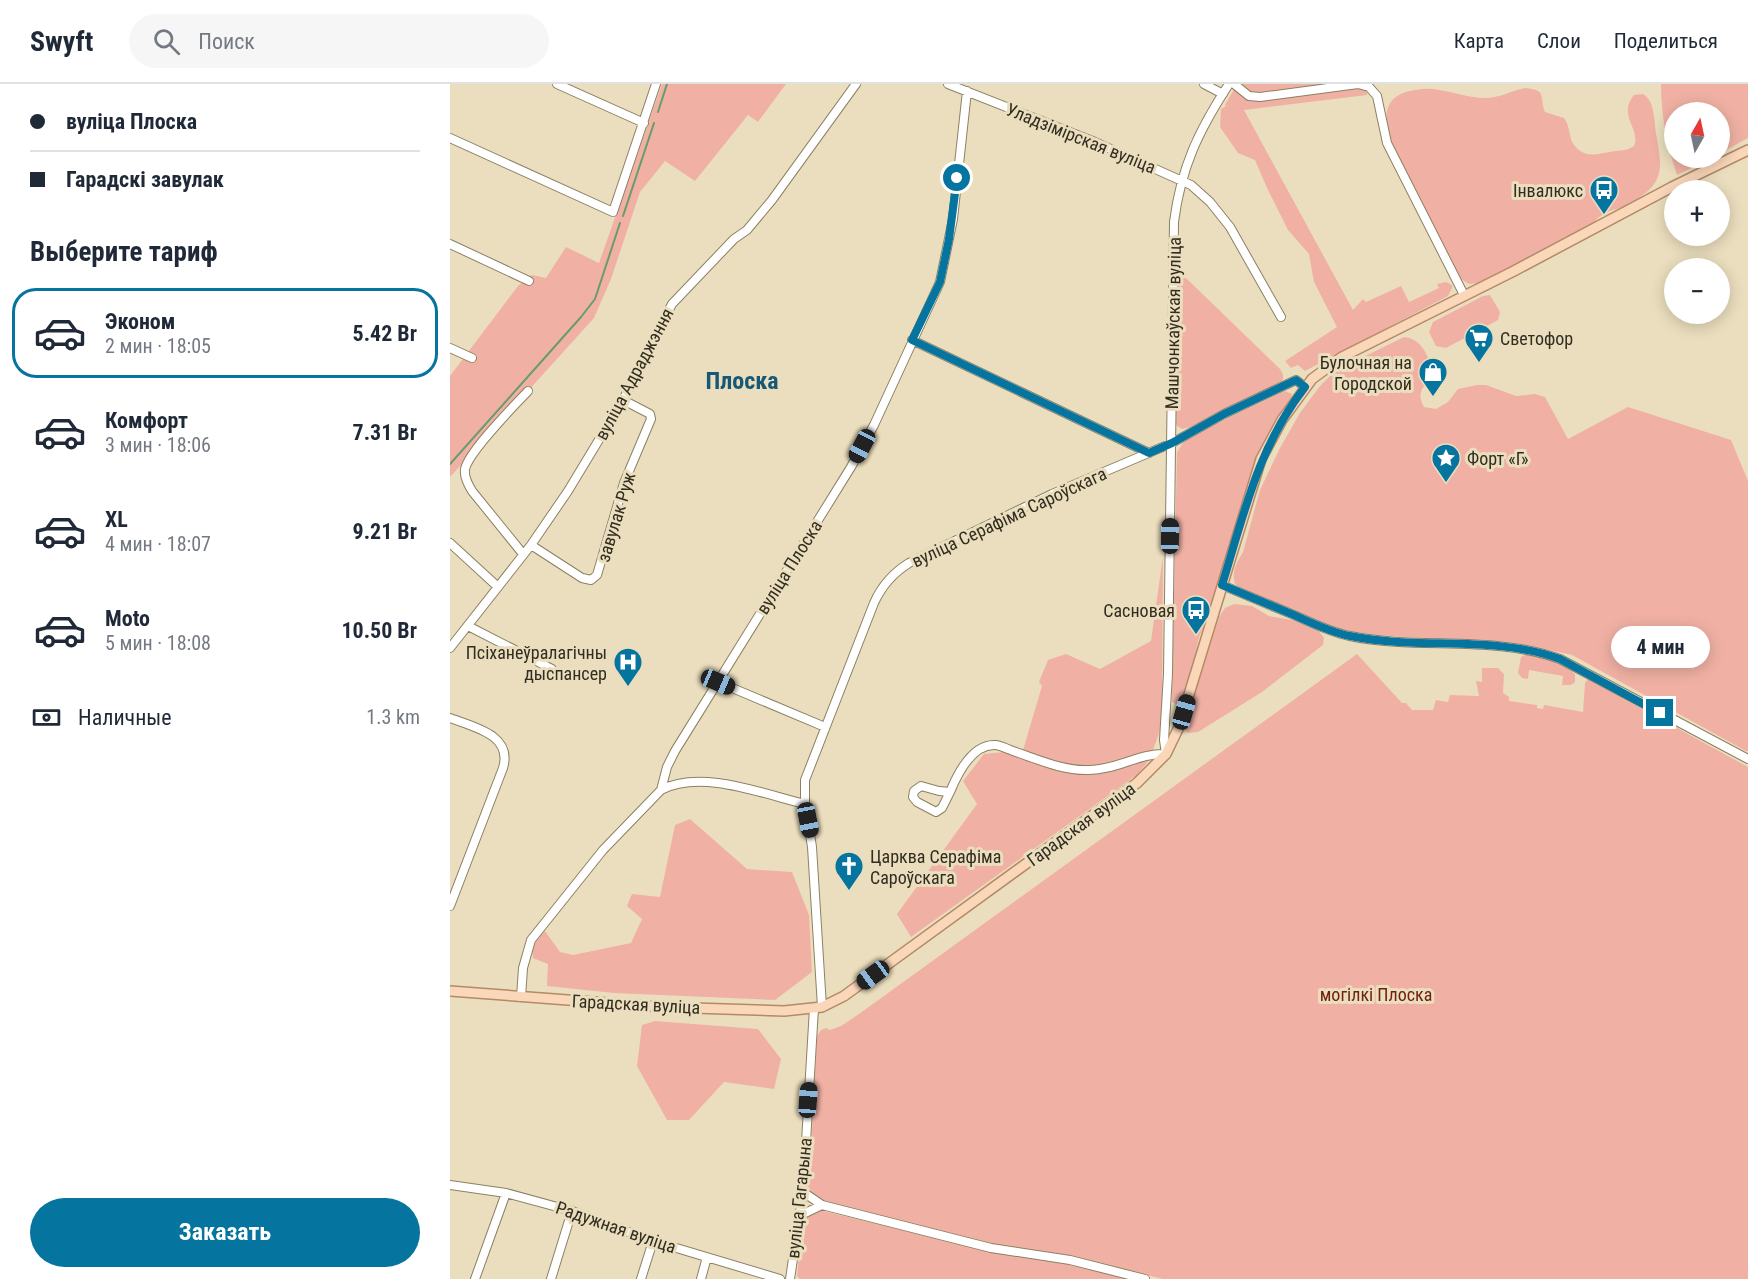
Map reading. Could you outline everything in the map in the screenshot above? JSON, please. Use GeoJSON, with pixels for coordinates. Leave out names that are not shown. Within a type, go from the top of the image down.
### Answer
{"type":"FeatureCollection","features":[{"type":"Feature","properties":{"kind":"main road","name":"Гарадская вуліца"},"geometry":{"type":"LineString","coordinates":[[450,991],[661,1007],[784,1011],[818,1008],[844,996],[1137,783],[1166,754],[1184,712],[1261,459],[1282,420],[1305,387],[1322,370],[1342,357],[1748,150]]}},
{"type":"Feature","properties":{"kind":"street"},"geometry":{"type":"LineString","coordinates":[[557,84],[644,123]]}},
{"type":"Feature","properties":{"kind":"street"},"geometry":{"type":"LineString","coordinates":[[450,138],[613,212],[656,84]]}},
{"type":"Feature","properties":{"kind":"street","name":"вуліца Адраджэння"},"geometry":{"type":"LineString","coordinates":[[450,648],[531,544],[568,491],[623,400],[672,304],[734,238],[747,230],[754,222],[856,84]]}},
{"type":"Feature","properties":{"kind":"street","name":"Уладзімірская вуліца"},"geometry":{"type":"LineString","coordinates":[[948,84],[1181,179],[1200,192],[1221,213],[1281,317]]}},
{"type":"Feature","properties":{"kind":"street"},"geometry":{"type":"LineString","coordinates":[[1204,84],[1223,94]]}},
{"type":"Feature","properties":{"kind":"street","name":"Машчонкаўская вуліца"},"geometry":{"type":"LineString","coordinates":[[1166,754],[1164,740],[1168,674],[1174,231],[1181,179],[1196,141],[1229,84]]}},
{"type":"Feature","properties":{"kind":"street"},"geometry":{"type":"LineString","coordinates":[[1234,84],[1249,96],[1260,97],[1358,84],[1369,87],[1377,96],[1387,143],[1464,295]]}},
{"type":"Feature","properties":{"kind":"street","name":"вуліца Плоска"},"geometry":{"type":"LineString","coordinates":[[521,998],[525,958],[536,933],[603,850],[661,790],[667,767],[675,751],[874,426],[935,293],[946,259],[967,91]]}},
{"type":"Feature","properties":{"kind":"street"},"geometry":{"type":"LineString","coordinates":[[450,244],[529,281]]}},
{"type":"Feature","properties":{"kind":"street"},"geometry":{"type":"LineString","coordinates":[[912,340],[1149,453]]}},
{"type":"Feature","properties":{"kind":"street"},"geometry":{"type":"LineString","coordinates":[[450,348],[471,358]]}},
{"type":"Feature","properties":{"kind":"street","name":"вуліца Серафіма Сароўскага"},"geometry":{"type":"LineString","coordinates":[[818,1008],[812,847],[805,804],[805,780],[878,594],[895,573],[909,563],[1042,499],[1172,443],[1224,414],[1296,380],[1305,387]]}},
{"type":"Feature","properties":{"kind":"street"},"geometry":{"type":"LineString","coordinates":[[523,554],[472,491],[466,480],[465,471],[472,455],[528,391]]}},
{"type":"Feature","properties":{"kind":"street","name":"завулак Руж"},"geometry":{"type":"LineString","coordinates":[[531,544],[582,578],[588,580],[597,575],[624,483],[651,419],[650,414],[623,400]]}},
{"type":"Feature","properties":{"kind":"street"},"geometry":{"type":"LineString","coordinates":[[450,543],[498,587]]}},
{"type":"Feature","properties":{"kind":"street"},"geometry":{"type":"LineString","coordinates":[[1222,585],[1327,630],[1349,636],[1511,648],[1544,653],[1560,659],[1748,759]]}},
{"type":"Feature","properties":{"kind":"street"},"geometry":{"type":"LineString","coordinates":[[468,626],[552,669]]}},
{"type":"Feature","properties":{"kind":"street"},"geometry":{"type":"LineString","coordinates":[[718,682],[825,727]]}},
{"type":"Feature","properties":{"kind":"street"},"geometry":{"type":"LineString","coordinates":[[450,718],[491,735],[501,744],[506,755],[450,906]]}},
{"type":"Feature","properties":{"kind":"street"},"geometry":{"type":"LineString","coordinates":[[950,792],[921,786],[914,791],[913,797],[916,802],[936,812],[942,808],[966,762],[978,751],[994,745],[1062,766],[1086,770],[1111,767],[1144,756],[1166,754]]}},
{"type":"Feature","properties":{"kind":"street"},"geometry":{"type":"LineString","coordinates":[[661,790],[678,783],[708,781],[805,804]]}},
{"type":"Feature","properties":{"kind":"street","name":"вуліца Гагарына"},"geometry":{"type":"LineString","coordinates":[[790,1279],[803,1192],[818,1008]]}},
{"type":"Feature","properties":{"kind":"street","name":"Радужная вуліца"},"geometry":{"type":"LineString","coordinates":[[450,1185],[506,1193],[572,1211],[653,1241],[780,1279]]}},
{"type":"Feature","properties":{"kind":"street"},"geometry":{"type":"LineString","coordinates":[[803,1192],[822,1205],[991,1248],[1070,1260],[1145,1279]]}},
{"type":"Feature","properties":{"kind":"street"},"geometry":{"type":"LineString","coordinates":[[475,1279],[506,1193]]}},
{"type":"Feature","properties":{"kind":"street"},"geometry":{"type":"LineString","coordinates":[[799,1216],[822,1205]]}},
{"type":"Feature","properties":{"kind":"street"},"geometry":{"type":"LineString","coordinates":[[551,1279],[572,1211]]}},
{"type":"Feature","properties":{"kind":"street"},"geometry":{"type":"LineString","coordinates":[[641,1279],[653,1241]]}},
{"type":"Feature","properties":{"kind":"street"},"geometry":{"type":"LineString","coordinates":[[701,1279],[707,1257]]}},
{"type":"Feature","properties":{"kind":"green space"},"geometry":{"type":"Polygon","coordinates":[[[662,84],[786,84],[758,122],[748,115],[695,181],[665,161],[640,192],[611,279],[594,318],[450,477],[450,376],[518,286],[532,275],[546,278],[566,247],[599,263],[662,84]]]}},
{"type":"Feature","properties":{"kind":"green space"},"geometry":{"type":"Polygon","coordinates":[[[1237,84],[1368,84],[1367,95],[1244,110],[1353,310],[1363,299],[1366,302],[1401,286],[1409,302],[1439,288],[1437,284],[1446,282],[1452,285],[1448,296],[1305,371],[1298,365],[1291,368],[1285,361],[1337,327],[1314,282],[1309,254],[1288,230],[1255,160],[1238,153],[1220,127],[1221,109],[1226,106],[1237,84]]]}},
{"type":"Feature","properties":{"kind":"green space"},"geometry":{"type":"Polygon","coordinates":[[[1661,84],[1748,84],[1748,138],[1730,148],[1730,102],[1664,102],[1664,123],[1661,84]]]}},
{"type":"Feature","properties":{"kind":"green space"},"geometry":{"type":"Polygon","coordinates":[[[1525,88],[1537,90],[1540,93],[1545,112],[1564,118],[1574,145],[1578,150],[1588,154],[1624,150],[1634,146],[1635,133],[1628,116],[1629,102],[1634,95],[1643,94],[1650,101],[1653,111],[1660,162],[1658,178],[1647,192],[1627,205],[1605,213],[1593,224],[1479,283],[1469,284],[1461,279],[1395,150],[1388,130],[1387,112],[1395,98],[1415,90],[1433,89],[1490,98],[1525,88]]]}},
{"type":"Feature","properties":{"kind":"green space"},"geometry":{"type":"Polygon","coordinates":[[[1675,168],[1691,168],[1677,175],[1675,168]]]}},
{"type":"Feature","properties":{"kind":"green space"},"geometry":{"type":"Polygon","coordinates":[[[1183,277],[1280,369],[1283,380],[1278,385],[1191,427],[1182,429],[1176,425],[1174,420],[1177,283],[1179,278],[1183,277]]]}},
{"type":"Feature","properties":{"kind":"green space"},"geometry":{"type":"Polygon","coordinates":[[[1490,295],[1500,312],[1498,320],[1446,348],[1436,346],[1429,332],[1433,322],[1483,296],[1490,295]]]}},
{"type":"Feature","properties":{"kind":"green space"},"geometry":{"type":"Polygon","coordinates":[[[1404,337],[1421,345],[1434,374],[1421,393],[1421,402],[1424,407],[1436,409],[1448,402],[1458,389],[1486,385],[1516,396],[1535,394],[1545,397],[1568,439],[1628,407],[1731,440],[1748,481],[1748,751],[1572,655],[1536,647],[1348,631],[1319,622],[1244,591],[1235,584],[1235,567],[1243,552],[1260,490],[1300,413],[1332,374],[1404,337]]]}},
{"type":"Feature","properties":{"kind":"green space"},"geometry":{"type":"Polygon","coordinates":[[[1285,391],[1292,394],[1290,401],[1269,435],[1208,620],[1199,637],[1183,698],[1180,703],[1176,704],[1172,702],[1172,698],[1177,452],[1185,440],[1285,391]]]}},
{"type":"Feature","properties":{"kind":"green space"},"geometry":{"type":"Polygon","coordinates":[[[1163,556],[1162,715],[1161,727],[1150,759],[1137,775],[911,937],[897,914],[977,804],[963,781],[984,754],[1023,750],[1042,686],[1039,682],[1048,660],[1066,654],[1100,669],[1151,641],[1163,556]]]}},
{"type":"Feature","properties":{"kind":"green space"},"geometry":{"type":"Polygon","coordinates":[[[1234,604],[1252,606],[1269,616],[1292,620],[1319,631],[1324,638],[1323,645],[1262,692],[1198,732],[1188,733],[1185,725],[1219,617],[1225,608],[1234,604]]]}},
{"type":"Feature","properties":{"kind":"green space","name":"могілкі Плоска"},"geometry":{"type":"Polygon","coordinates":[[[1357,654],[1402,703],[1406,703],[1412,710],[1433,710],[1436,700],[1448,702],[1450,695],[1479,696],[1476,681],[1482,682],[1482,668],[1498,668],[1504,674],[1503,693],[1509,697],[1509,701],[1537,705],[1537,708],[1543,709],[1544,705],[1583,712],[1585,683],[1588,679],[1748,767],[1748,1279],[1163,1279],[1110,1266],[995,1246],[825,1203],[813,1195],[809,1188],[817,1036],[821,1030],[841,1026],[859,1014],[1357,654]]]}},
{"type":"Feature","properties":{"kind":"green space"},"geometry":{"type":"Polygon","coordinates":[[[1525,655],[1545,658],[1564,666],[1575,674],[1575,682],[1571,685],[1562,685],[1563,676],[1529,670],[1528,679],[1522,678],[1518,673],[1521,657],[1525,655]]]}},
{"type":"Feature","properties":{"kind":"green space"},"geometry":{"type":"Polygon","coordinates":[[[690,819],[747,869],[792,872],[809,915],[812,972],[775,1000],[614,993],[547,986],[548,964],[533,958],[532,944],[545,931],[560,952],[573,955],[631,943],[642,919],[627,906],[632,894],[660,897],[675,825],[690,819]]]}},
{"type":"Feature","properties":{"kind":"green space"},"geometry":{"type":"Polygon","coordinates":[[[655,1021],[758,1029],[781,1059],[774,1089],[724,1082],[689,1120],[667,1120],[637,1066],[642,1025],[655,1021]]]}},
{"type":"Feature","properties":{"kind":"green space"},"geometry":{"type":"Polygon","coordinates":[[[819,1210],[990,1251],[1071,1263],[1129,1279],[800,1279],[797,1276],[803,1220],[809,1214],[819,1210]]]}},
{"type":"Feature","properties":{"kind":"waterway"},"geometry":{"type":"LineString","coordinates":[[658,112],[667,84]]}},
{"type":"Feature","properties":{"kind":"waterway"},"geometry":{"type":"LineString","coordinates":[[623,216],[654,123]]}},
{"type":"Feature","properties":{"kind":"waterway"},"geometry":{"type":"LineString","coordinates":[[450,464],[595,299],[620,223]]}},
{"type":"Feature","properties":{"kind":"place","name":"Інвалюкс"},"geometry":{"type":"Point","coordinates":[1604,216]}},
{"type":"Feature","properties":{"kind":"place","name":"Светофор"},"geometry":{"type":"Point","coordinates":[1479,364]}},
{"type":"Feature","properties":{"kind":"place","name":"Булочная на Городской"},"geometry":{"type":"Point","coordinates":[1433,398]}},
{"type":"Feature","properties":{"kind":"place","name":"Форт «Г»"},"geometry":{"type":"Point","coordinates":[1446,484]}},
{"type":"Feature","properties":{"kind":"place","name":"Сасновая"},"geometry":{"type":"Point","coordinates":[1196,636]}},
{"type":"Feature","properties":{"kind":"place","name":"Псіханеўралагічны дыспансер"},"geometry":{"type":"Point","coordinates":[628,688]}},
{"type":"Feature","properties":{"kind":"place","name":"Царква Серафіма Сароўскага"},"geometry":{"type":"Point","coordinates":[849,892]}},
{"type":"Feature","properties":{"kind":"district","name":"Плоска"},"geometry":{"type":"Point","coordinates":[742,381]}},
{"type":"Feature","properties":{"kind":"route"},"geometry":{"type":"LineString","coordinates":[[957,178],[946,259],[940,282],[912,340],[1149,453],[1296,380],[1305,387],[1293,402],[1261,459],[1222,585],[1327,630],[1349,636],[1511,648],[1544,653],[1560,659],[1660,713]]}}]}
